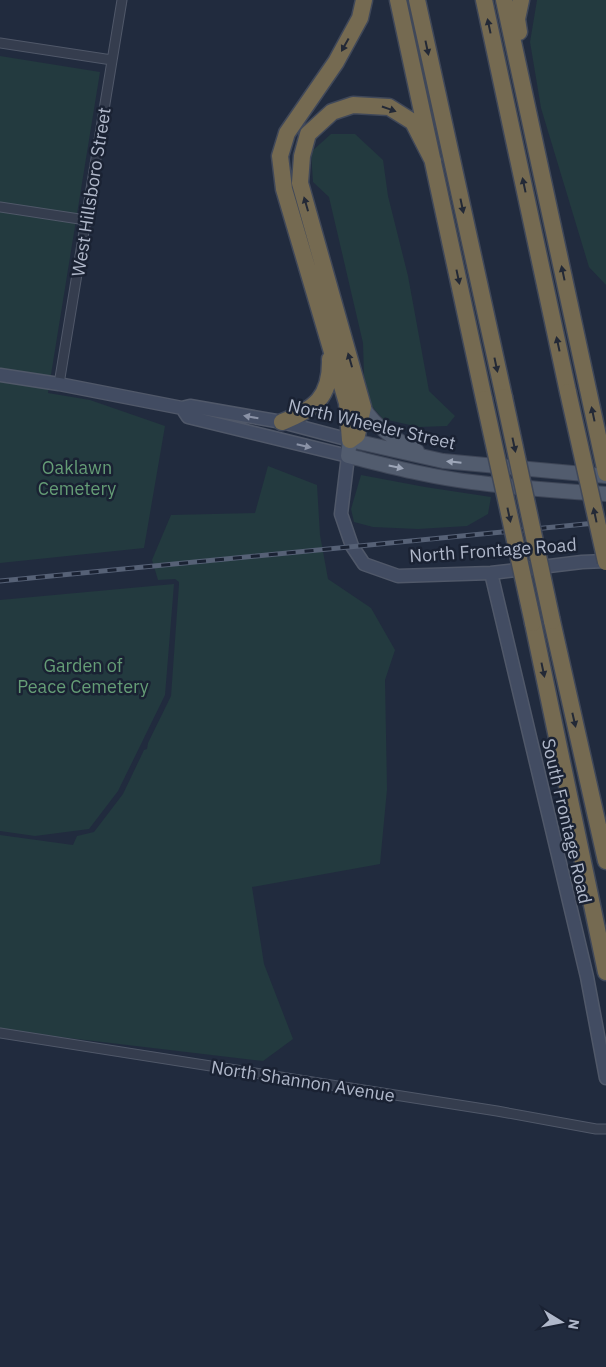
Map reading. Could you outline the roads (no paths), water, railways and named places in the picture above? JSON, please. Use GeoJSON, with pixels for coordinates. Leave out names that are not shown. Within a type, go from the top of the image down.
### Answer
{"type":"FeatureCollection","features":[{"type":"Feature","properties":{"kind":"highway"},"geometry":{"type":"LineString","coordinates":[[349,448],[347,403],[284,189],[280,156],[287,133],[336,62],[360,18],[364,0]]}},
{"type":"Feature","properties":{"kind":"highway"},"geometry":{"type":"LineString","coordinates":[[398,0],[533,623],[606,972]]}},
{"type":"Feature","properties":{"kind":"highway"},"geometry":{"type":"LineString","coordinates":[[417,0],[606,861]]}},
{"type":"Feature","properties":{"kind":"highway"},"geometry":{"type":"LineString","coordinates":[[484,0],[606,562]]}},
{"type":"Feature","properties":{"kind":"highway"},"geometry":{"type":"LineString","coordinates":[[504,0],[606,474]]}},
{"type":"Feature","properties":{"kind":"highway"},"geometry":{"type":"LineString","coordinates":[[521,0],[517,19],[528,112]]}},
{"type":"Feature","properties":{"kind":"highway"},"geometry":{"type":"LineString","coordinates":[[349,448],[357,435],[363,407],[300,183],[304,149],[308,134],[332,112],[353,105],[389,107],[413,122],[433,161]]}},
{"type":"Feature","properties":{"kind":"highway"},"geometry":{"type":"LineString","coordinates":[[282,422],[304,413],[322,395],[330,374],[329,339]]}},
{"type":"Feature","properties":{"kind":"main road"},"geometry":{"type":"LineString","coordinates":[[363,407],[372,420],[393,437],[433,459]]}},
{"type":"Feature","properties":{"kind":"main road","name":"North Wheeler Street"},"geometry":{"type":"LineString","coordinates":[[349,448],[555,472],[606,474]]}},
{"type":"Feature","properties":{"kind":"main road","name":"North Wheeler Street"},"geometry":{"type":"LineString","coordinates":[[349,448],[444,477],[542,490],[606,494]]}},
{"type":"Feature","properties":{"kind":"street","name":"West Hillsboro Street"},"geometry":{"type":"LineString","coordinates":[[59,384],[122,0]]}},
{"type":"Feature","properties":{"kind":"street"},"geometry":{"type":"LineString","coordinates":[[0,43],[112,60]]}},
{"type":"Feature","properties":{"kind":"street"},"geometry":{"type":"LineString","coordinates":[[0,207],[86,220]]}},
{"type":"Feature","properties":{"kind":"street","name":"North Wheeler Street"},"geometry":{"type":"LineString","coordinates":[[0,375],[59,384],[164,405],[182,408],[190,406],[282,422],[349,448]]}},
{"type":"Feature","properties":{"kind":"street","name":"North Wheeler Street"},"geometry":{"type":"LineString","coordinates":[[182,408],[188,417],[349,448]]}},
{"type":"Feature","properties":{"kind":"street","name":"North Frontage Road"},"geometry":{"type":"LineString","coordinates":[[349,448],[341,514],[352,546],[364,564],[398,576],[491,572],[582,562],[606,562]]}},
{"type":"Feature","properties":{"kind":"street","name":"South Frontage Road"},"geometry":{"type":"LineString","coordinates":[[491,572],[587,977],[606,1078]]}},
{"type":"Feature","properties":{"kind":"street","name":"North Shannon Avenue"},"geometry":{"type":"LineString","coordinates":[[0,1034],[596,1128],[606,1128]]}},
{"type":"Feature","properties":{"kind":"railway"},"geometry":{"type":"LineString","coordinates":[[0,581],[606,522]]}},
{"type":"Feature","properties":{"kind":"park label","name":"Oaklawn Cemetery"},"geometry":{"type":"Point","coordinates":[77,477]}},
{"type":"Feature","properties":{"kind":"park label","name":"Garden of Peace Cemetery"},"geometry":{"type":"Point","coordinates":[83,675]}}]}
